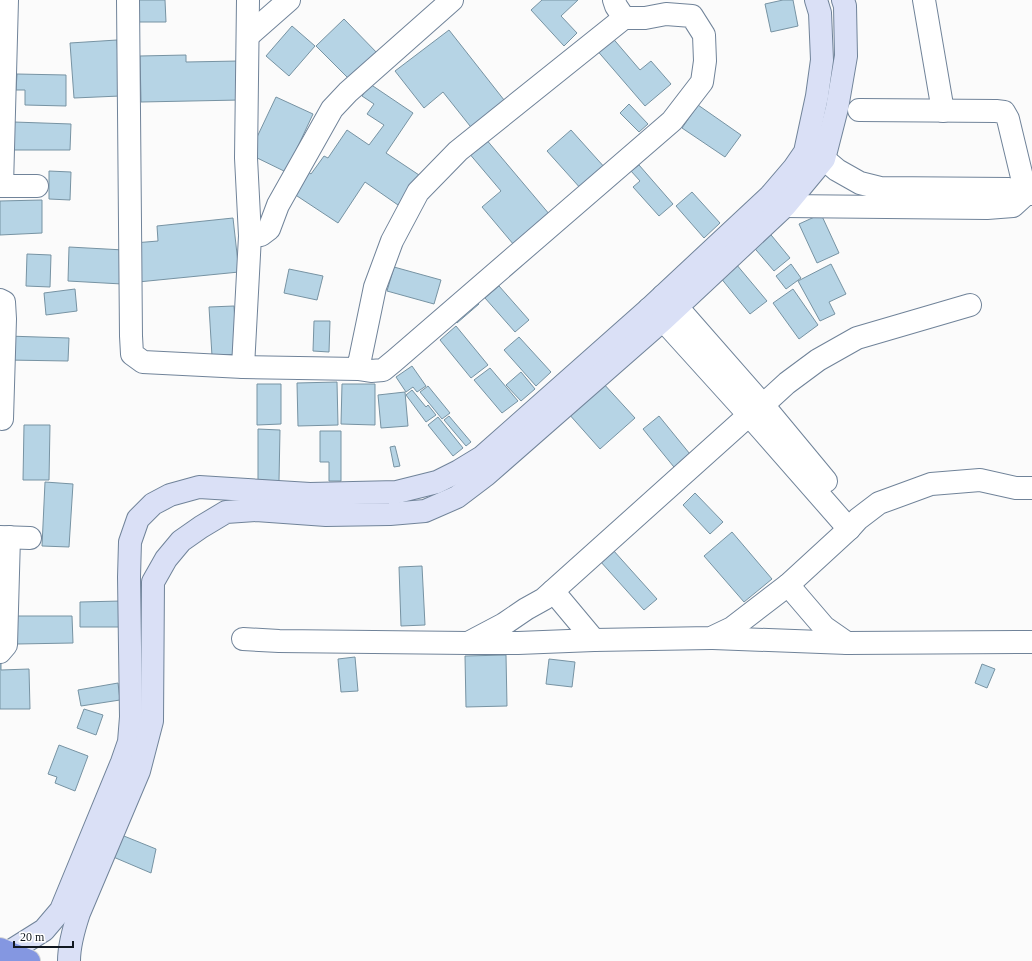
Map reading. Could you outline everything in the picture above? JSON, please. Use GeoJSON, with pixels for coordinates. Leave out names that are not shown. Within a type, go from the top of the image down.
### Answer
{"type":"FeatureCollection","features":[{"type":"Feature","properties":{"kind":"highway"},"geometry":{"type":"LineString","coordinates":[[4,951],[29,961]]}},
{"type":"Feature","properties":{"kind":"street"},"geometry":{"type":"LineString","coordinates":[[7,0],[2,63],[1,186],[37,186]]}},
{"type":"Feature","properties":{"kind":"street"},"geometry":{"type":"LineString","coordinates":[[128,0],[131,336],[132,354],[143,362],[243,367],[383,370],[672,121],[702,82],[705,61],[704,35],[692,16],[666,14],[645,18],[619,9],[458,151],[418,192],[392,241],[375,287],[358,369]]}},
{"type":"Feature","properties":{"kind":"street"},"geometry":{"type":"LineString","coordinates":[[243,367],[250,236],[246,158],[248,0]]}},
{"type":"Feature","properties":{"kind":"street"},"geometry":{"type":"LineString","coordinates":[[248,36],[289,0]]}},
{"type":"Feature","properties":{"kind":"street"},"geometry":{"type":"LineString","coordinates":[[250,236],[261,235],[269,229],[278,206],[332,109],[348,92],[452,0]]}},
{"type":"Feature","properties":{"kind":"street"},"geometry":{"type":"LineString","coordinates":[[814,156],[817,96],[822,60],[820,13],[816,0]]}},
{"type":"Feature","properties":{"kind":"street"},"geometry":{"type":"LineString","coordinates":[[70,961],[69,954],[79,913],[139,771],[152,721],[152,582],[166,559],[181,541],[226,512],[256,510],[326,515],[390,514],[425,511],[457,497],[486,475],[778,201],[814,156],[837,108],[846,56],[845,6],[843,0]]}},
{"type":"Feature","properties":{"kind":"street"},"geometry":{"type":"LineString","coordinates":[[924,0],[943,111]]}},
{"type":"Feature","properties":{"kind":"street"},"geometry":{"type":"LineString","coordinates":[[859,110],[1004,112],[1008,119],[1029,194]]}},
{"type":"Feature","properties":{"kind":"street"},"geometry":{"type":"LineString","coordinates":[[814,156],[860,183],[880,188],[1009,188],[1029,194]]}},
{"type":"Feature","properties":{"kind":"street"},"geometry":{"type":"LineString","coordinates":[[778,201],[986,208],[1013,206],[1029,194]]}},
{"type":"Feature","properties":{"kind":"street"},"geometry":{"type":"LineString","coordinates":[[0,300],[4,302],[8,420]]}},
{"type":"Feature","properties":{"kind":"street"},"geometry":{"type":"LineString","coordinates":[[468,643],[504,624],[544,599],[756,410],[787,383],[818,360],[857,338],[970,305]]}},
{"type":"Feature","properties":{"kind":"street"},"geometry":{"type":"LineString","coordinates":[[663,308],[756,410],[854,524]]}},
{"type":"Feature","properties":{"kind":"street"},"geometry":{"type":"LineString","coordinates":[[4,951],[34,937],[44,930],[61,910],[129,742],[131,717],[130,542],[138,519],[153,504],[170,495],[199,487],[310,494],[397,492],[437,482],[482,457],[663,308]]}},
{"type":"Feature","properties":{"kind":"street"},"geometry":{"type":"LineString","coordinates":[[711,638],[732,628],[788,585],[879,503],[931,484],[980,480],[1016,488],[1032,488]]}},
{"type":"Feature","properties":{"kind":"street"},"geometry":{"type":"LineString","coordinates":[[222,489],[226,512]]}},
{"type":"Feature","properties":{"kind":"street"},"geometry":{"type":"LineString","coordinates":[[0,652],[6,645],[4,537],[30,538]]}},
{"type":"Feature","properties":{"kind":"street"},"geometry":{"type":"LineString","coordinates":[[130,577],[152,582]]}},
{"type":"Feature","properties":{"kind":"street"},"geometry":{"type":"LineString","coordinates":[[788,585],[824,627],[847,643]]}},
{"type":"Feature","properties":{"kind":"street"},"geometry":{"type":"LineString","coordinates":[[553,591],[594,640]]}},
{"type":"Feature","properties":{"kind":"street"},"geometry":{"type":"LineString","coordinates":[[243,638],[279,641],[468,643],[711,638],[847,643],[1032,642]]}},
{"type":"Feature","properties":{"kind":"building"},"geometry":{"type":"Polygon","coordinates":[[[137,0],[165,0],[166,22],[137,22],[137,0]]]}},
{"type":"Feature","properties":{"kind":"building"},"geometry":{"type":"Polygon","coordinates":[[[542,0],[578,0],[561,16],[577,33],[564,46],[531,10],[542,0]]]}},
{"type":"Feature","properties":{"kind":"building"},"geometry":{"type":"Polygon","coordinates":[[[783,0],[793,0],[798,26],[771,32],[765,4],[783,0]]]}},
{"type":"Feature","properties":{"kind":"building"},"geometry":{"type":"Polygon","coordinates":[[[344,19],[380,56],[352,82],[316,46],[344,19]]]}},
{"type":"Feature","properties":{"kind":"building"},"geometry":{"type":"Polygon","coordinates":[[[292,26],[315,46],[289,76],[266,56],[292,26]]]}},
{"type":"Feature","properties":{"kind":"building"},"geometry":{"type":"Polygon","coordinates":[[[449,30],[508,105],[474,131],[443,92],[424,108],[395,71],[449,30]]]}},
{"type":"Feature","properties":{"kind":"building"},"geometry":{"type":"Polygon","coordinates":[[[610,35],[640,70],[651,61],[671,84],[645,106],[595,48],[610,35]]]}},
{"type":"Feature","properties":{"kind":"building"},"geometry":{"type":"Polygon","coordinates":[[[117,40],[120,96],[74,98],[70,43],[117,40]]]}},
{"type":"Feature","properties":{"kind":"building"},"geometry":{"type":"Polygon","coordinates":[[[186,55],[186,62],[239,61],[240,100],[141,102],[140,56],[186,55]]]}},
{"type":"Feature","properties":{"kind":"building"},"geometry":{"type":"Polygon","coordinates":[[[17,74],[66,75],[66,106],[25,105],[25,90],[16,90],[17,74]]]}},
{"type":"Feature","properties":{"kind":"building"},"geometry":{"type":"Polygon","coordinates":[[[370,84],[413,113],[386,153],[419,175],[398,205],[365,182],[338,223],[288,190],[303,168],[311,174],[324,156],[328,158],[347,130],[369,145],[384,125],[367,114],[374,104],[362,96],[370,84]]]}},
{"type":"Feature","properties":{"kind":"building"},"geometry":{"type":"Polygon","coordinates":[[[276,97],[313,114],[286,172],[249,154],[276,97]]]}},
{"type":"Feature","properties":{"kind":"building"},"geometry":{"type":"Polygon","coordinates":[[[629,104],[648,124],[639,132],[620,113],[629,104]]]}},
{"type":"Feature","properties":{"kind":"building"},"geometry":{"type":"Polygon","coordinates":[[[698,105],[741,135],[725,157],[682,128],[698,105]]]}},
{"type":"Feature","properties":{"kind":"building"},"geometry":{"type":"Polygon","coordinates":[[[14,122],[71,124],[70,150],[14,150],[14,122]]]}},
{"type":"Feature","properties":{"kind":"building"},"geometry":{"type":"Polygon","coordinates":[[[571,130],[606,169],[582,190],[547,151],[571,130]]]}},
{"type":"Feature","properties":{"kind":"building"},"geometry":{"type":"Polygon","coordinates":[[[485,138],[550,215],[514,245],[482,207],[501,191],[468,152],[485,138]]]}},
{"type":"Feature","properties":{"kind":"building"},"geometry":{"type":"Polygon","coordinates":[[[639,165],[673,204],[659,216],[633,187],[640,181],[631,171],[639,165]]]}},
{"type":"Feature","properties":{"kind":"building"},"geometry":{"type":"Polygon","coordinates":[[[49,171],[71,172],[70,200],[49,199],[49,171]]]}},
{"type":"Feature","properties":{"kind":"building"},"geometry":{"type":"Polygon","coordinates":[[[692,192],[720,223],[704,238],[676,206],[692,192]]]}},
{"type":"Feature","properties":{"kind":"building"},"geometry":{"type":"Polygon","coordinates":[[[42,200],[42,233],[0,235],[0,201],[42,200]]]}},
{"type":"Feature","properties":{"kind":"building"},"geometry":{"type":"Polygon","coordinates":[[[821,214],[839,253],[817,263],[799,224],[821,214]]]}},
{"type":"Feature","properties":{"kind":"building"},"geometry":{"type":"Polygon","coordinates":[[[233,218],[239,272],[138,282],[134,243],[158,241],[157,226],[233,218]]]}},
{"type":"Feature","properties":{"kind":"building"},"geometry":{"type":"Polygon","coordinates":[[[767,230],[790,258],[774,271],[751,244],[767,230]]]}},
{"type":"Feature","properties":{"kind":"building"},"geometry":{"type":"Polygon","coordinates":[[[69,247],[124,250],[122,284],[68,281],[69,247]]]}},
{"type":"Feature","properties":{"kind":"building"},"geometry":{"type":"Polygon","coordinates":[[[27,254],[51,255],[50,287],[26,286],[27,254]]]}},
{"type":"Feature","properties":{"kind":"building"},"geometry":{"type":"Polygon","coordinates":[[[736,264],[767,301],[750,314],[720,277],[736,264]]]}},
{"type":"Feature","properties":{"kind":"building"},"geometry":{"type":"Polygon","coordinates":[[[791,264],[801,278],[786,289],[776,276],[791,264]]]}},
{"type":"Feature","properties":{"kind":"building"},"geometry":{"type":"Polygon","coordinates":[[[831,264],[846,294],[829,302],[835,314],[820,321],[798,281],[831,264]]]}},
{"type":"Feature","properties":{"kind":"building"},"geometry":{"type":"Polygon","coordinates":[[[394,267],[441,280],[434,304],[387,291],[394,267]]]}},
{"type":"Feature","properties":{"kind":"building"},"geometry":{"type":"Polygon","coordinates":[[[289,269],[323,276],[317,300],[284,293],[289,269]]]}},
{"type":"Feature","properties":{"kind":"building"},"geometry":{"type":"Polygon","coordinates":[[[499,286],[529,320],[515,332],[485,298],[499,286]]]}},
{"type":"Feature","properties":{"kind":"building"},"geometry":{"type":"Polygon","coordinates":[[[75,289],[77,311],[46,315],[44,293],[75,289]]]}},
{"type":"Feature","properties":{"kind":"building"},"geometry":{"type":"Polygon","coordinates":[[[793,289],[818,325],[799,339],[773,303],[793,289]]]}},
{"type":"Feature","properties":{"kind":"building"},"geometry":{"type":"Polygon","coordinates":[[[473,297],[479,304],[457,323],[451,317],[473,297]]]}},
{"type":"Feature","properties":{"kind":"building"},"geometry":{"type":"Polygon","coordinates":[[[234,306],[237,354],[212,356],[209,307],[234,306]]]}},
{"type":"Feature","properties":{"kind":"building"},"geometry":{"type":"Polygon","coordinates":[[[314,321],[330,321],[329,352],[313,351],[314,321]]]}},
{"type":"Feature","properties":{"kind":"building"},"geometry":{"type":"Polygon","coordinates":[[[456,326],[488,365],[471,378],[440,340],[456,326]]]}},
{"type":"Feature","properties":{"kind":"building"},"geometry":{"type":"Polygon","coordinates":[[[7,336],[69,338],[68,361],[7,360],[7,336]]]}},
{"type":"Feature","properties":{"kind":"building"},"geometry":{"type":"Polygon","coordinates":[[[519,337],[551,372],[536,386],[504,350],[519,337]]]}},
{"type":"Feature","properties":{"kind":"building"},"geometry":{"type":"Polygon","coordinates":[[[412,366],[426,386],[417,392],[413,387],[406,392],[396,377],[412,366]]]}},
{"type":"Feature","properties":{"kind":"building"},"geometry":{"type":"Polygon","coordinates":[[[490,368],[518,401],[502,413],[474,380],[490,368]]]}},
{"type":"Feature","properties":{"kind":"building"},"geometry":{"type":"Polygon","coordinates":[[[521,372],[535,389],[521,401],[506,385],[521,372]]]}},
{"type":"Feature","properties":{"kind":"building"},"geometry":{"type":"Polygon","coordinates":[[[337,382],[338,425],[298,426],[297,383],[337,382]]]}},
{"type":"Feature","properties":{"kind":"building"},"geometry":{"type":"Polygon","coordinates":[[[602,382],[635,418],[600,449],[568,413],[602,382]]]}},
{"type":"Feature","properties":{"kind":"building"},"geometry":{"type":"Polygon","coordinates":[[[257,384],[281,384],[281,424],[257,425],[257,384]]]}},
{"type":"Feature","properties":{"kind":"building"},"geometry":{"type":"Polygon","coordinates":[[[342,384],[375,384],[375,425],[341,424],[342,384]]]}},
{"type":"Feature","properties":{"kind":"building"},"geometry":{"type":"Polygon","coordinates":[[[428,386],[450,413],[442,419],[420,392],[428,386]]]}},
{"type":"Feature","properties":{"kind":"building"},"geometry":{"type":"Polygon","coordinates":[[[412,390],[426,407],[428,405],[436,415],[426,422],[406,395],[412,390]]]}},
{"type":"Feature","properties":{"kind":"building"},"geometry":{"type":"Polygon","coordinates":[[[405,392],[408,426],[381,428],[378,395],[405,392]]]}},
{"type":"Feature","properties":{"kind":"building"},"geometry":{"type":"Polygon","coordinates":[[[449,416],[471,442],[466,446],[444,420],[449,416]]]}},
{"type":"Feature","properties":{"kind":"building"},"geometry":{"type":"Polygon","coordinates":[[[659,416],[694,459],[678,472],[643,429],[659,416]]]}},
{"type":"Feature","properties":{"kind":"building"},"geometry":{"type":"Polygon","coordinates":[[[438,417],[463,448],[453,456],[428,425],[438,417]]]}},
{"type":"Feature","properties":{"kind":"building"},"geometry":{"type":"Polygon","coordinates":[[[24,425],[50,425],[49,480],[23,480],[24,425]]]}},
{"type":"Feature","properties":{"kind":"building"},"geometry":{"type":"Polygon","coordinates":[[[258,429],[280,430],[279,481],[258,480],[258,429]]]}},
{"type":"Feature","properties":{"kind":"building"},"geometry":{"type":"Polygon","coordinates":[[[320,431],[341,431],[341,481],[329,481],[329,462],[320,462],[320,431]]]}},
{"type":"Feature","properties":{"kind":"building"},"geometry":{"type":"Polygon","coordinates":[[[395,446],[400,466],[394,467],[390,447],[395,446]]]}},
{"type":"Feature","properties":{"kind":"building"},"geometry":{"type":"Polygon","coordinates":[[[45,482],[73,484],[69,547],[42,546],[45,482]]]}},
{"type":"Feature","properties":{"kind":"building"},"geometry":{"type":"Polygon","coordinates":[[[695,493],[723,522],[710,534],[683,505],[695,493]]]}},
{"type":"Feature","properties":{"kind":"building"},"geometry":{"type":"Polygon","coordinates":[[[732,532],[772,579],[744,602],[704,556],[732,532]]]}},
{"type":"Feature","properties":{"kind":"building"},"geometry":{"type":"Polygon","coordinates":[[[613,550],[657,599],[644,610],[600,561],[613,550]]]}},
{"type":"Feature","properties":{"kind":"building"},"geometry":{"type":"Polygon","coordinates":[[[422,566],[425,625],[401,626],[399,567],[422,566]]]}},
{"type":"Feature","properties":{"kind":"building"},"geometry":{"type":"Polygon","coordinates":[[[121,601],[121,627],[80,627],[80,602],[121,601]]]}},
{"type":"Feature","properties":{"kind":"building"},"geometry":{"type":"Polygon","coordinates":[[[17,616],[72,616],[73,643],[17,644],[17,616]]]}},
{"type":"Feature","properties":{"kind":"building"},"geometry":{"type":"Polygon","coordinates":[[[506,655],[507,706],[466,707],[465,656],[506,655]]]}},
{"type":"Feature","properties":{"kind":"building"},"geometry":{"type":"Polygon","coordinates":[[[355,657],[358,691],[341,692],[338,659],[355,657]]]}},
{"type":"Feature","properties":{"kind":"building"},"geometry":{"type":"Polygon","coordinates":[[[0,658],[1,670],[29,669],[30,709],[0,709],[0,658]]]}},
{"type":"Feature","properties":{"kind":"building"},"geometry":{"type":"Polygon","coordinates":[[[549,659],[575,662],[572,687],[546,684],[549,659]]]}},
{"type":"Feature","properties":{"kind":"building"},"geometry":{"type":"Polygon","coordinates":[[[982,664],[995,669],[987,688],[975,683],[982,664]]]}},
{"type":"Feature","properties":{"kind":"building"},"geometry":{"type":"Polygon","coordinates":[[[118,683],[120,700],[81,706],[78,690],[118,683]]]}},
{"type":"Feature","properties":{"kind":"building"},"geometry":{"type":"Polygon","coordinates":[[[84,709],[103,715],[96,735],[77,728],[84,709]]]}},
{"type":"Feature","properties":{"kind":"building"},"geometry":{"type":"Polygon","coordinates":[[[59,745],[88,756],[75,791],[55,783],[57,777],[48,774],[59,745]]]}},
{"type":"Feature","properties":{"kind":"building"},"geometry":{"type":"Polygon","coordinates":[[[119,834],[156,849],[151,873],[111,856],[119,834]]]}}]}
